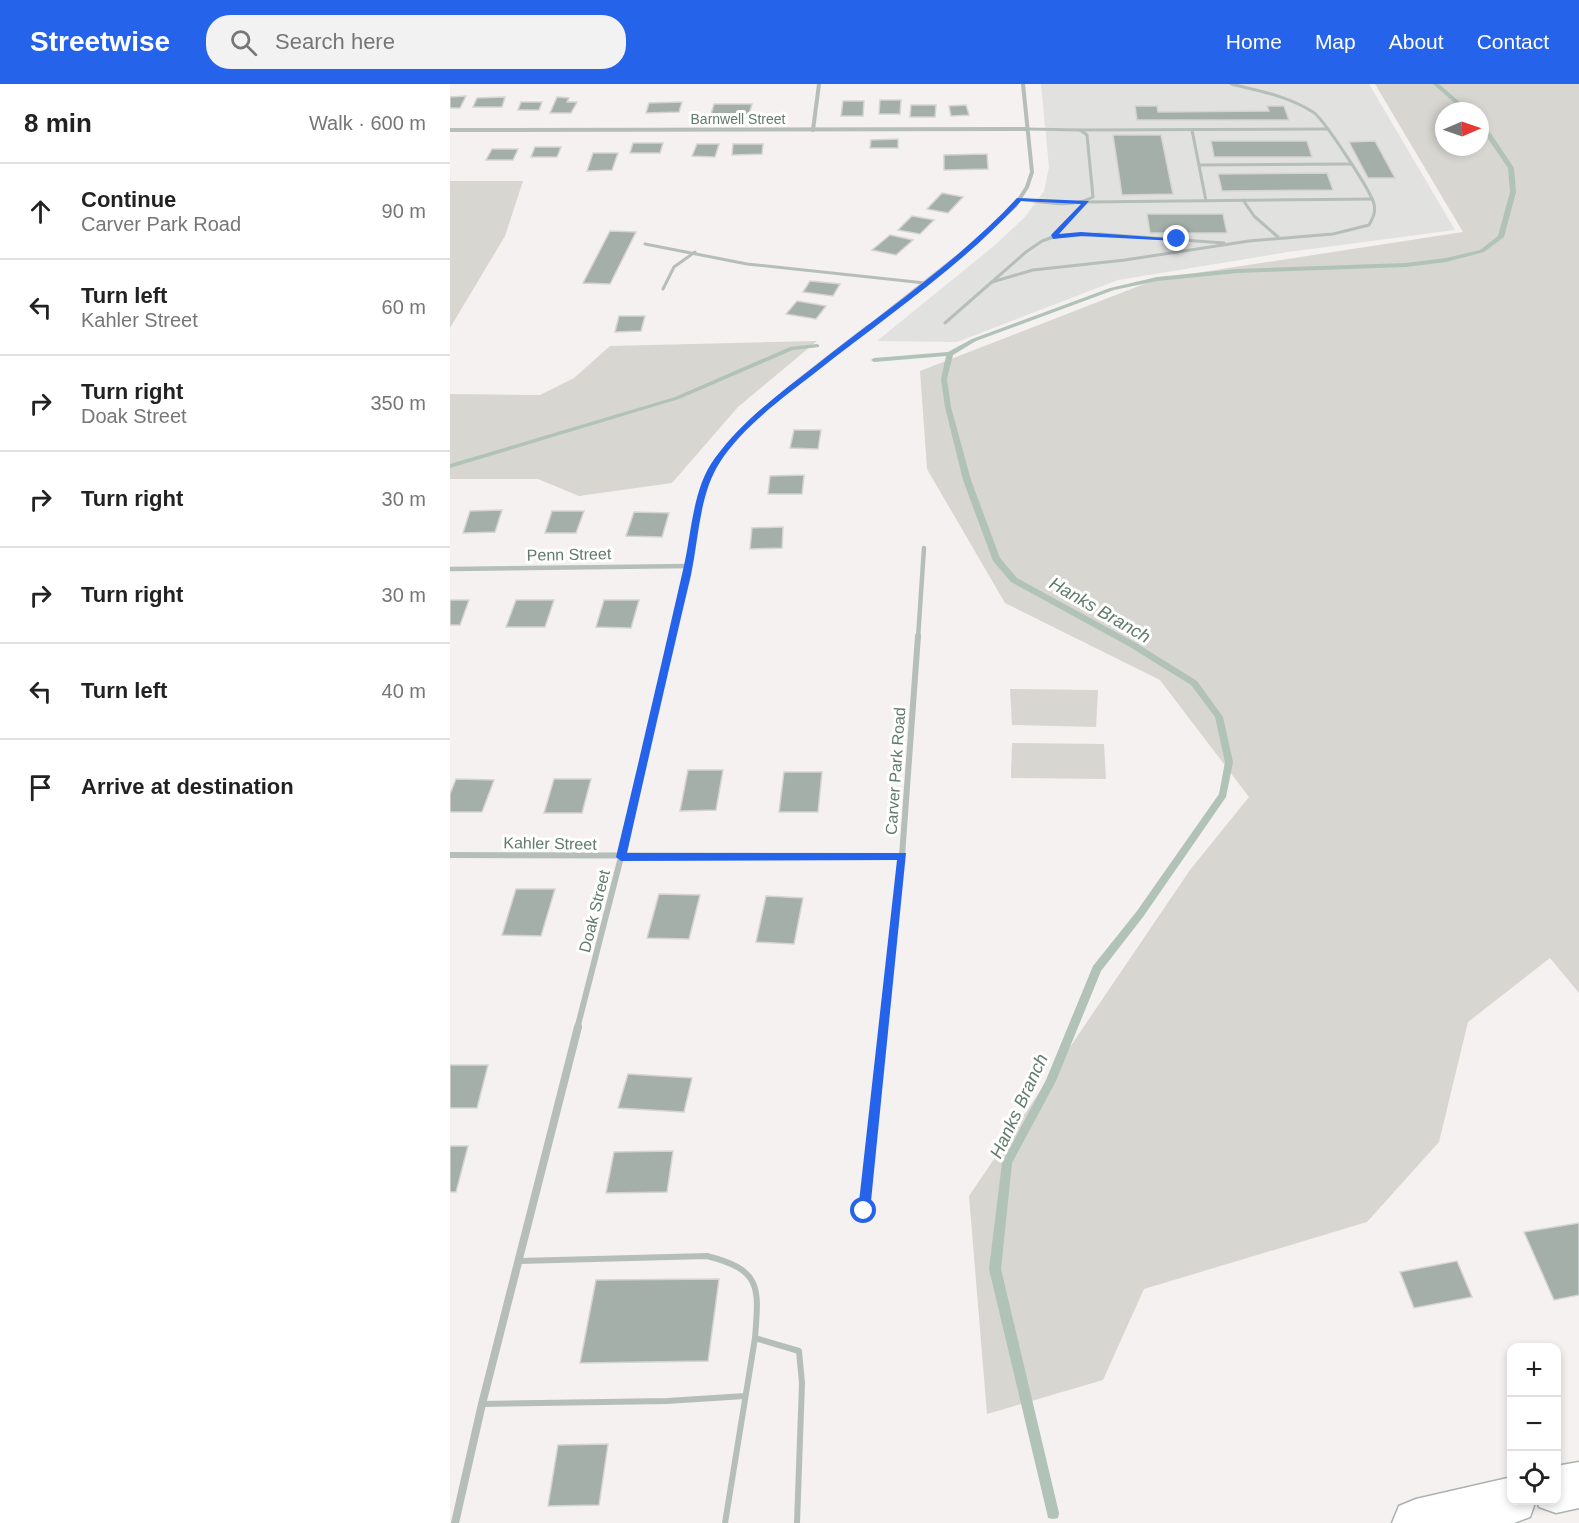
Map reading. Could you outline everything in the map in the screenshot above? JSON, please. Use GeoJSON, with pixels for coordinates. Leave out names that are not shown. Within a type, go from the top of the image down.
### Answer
{"type":"FeatureCollection","features":[{"type":"Feature","properties":{"kind":"main road"},"geometry":{"type":"LineString","coordinates":[[1561,1489],[1579,1485]]}},
{"type":"Feature","properties":{"kind":"main road"},"geometry":{"type":"LineString","coordinates":[[1416,1523],[1507,1501]]}},
{"type":"Feature","properties":{"kind":"street"},"geometry":{"type":"LineString","coordinates":[[813,130],[819,84]]}},
{"type":"Feature","properties":{"kind":"street","name":"Doak Street"},"geometry":{"type":"LineString","coordinates":[[455,1523],[482,1404],[621,857],[689,566],[697,516],[708,478],[718,459],[733,441],[784,394],[925,283],[1002,218],[1019,199],[1027,187],[1032,172],[1023,84]]}},
{"type":"Feature","properties":{"kind":"street","name":"Barnwell Street"},"geometry":{"type":"LineString","coordinates":[[450,130],[1027,129]]}},
{"type":"Feature","properties":{"kind":"street","name":"Carver Park Road"},"geometry":{"type":"LineString","coordinates":[[864,1211],[902,856],[924,548]]}},
{"type":"Feature","properties":{"kind":"street","name":"Penn Street"},"geometry":{"type":"LineString","coordinates":[[450,569],[689,566]]}},
{"type":"Feature","properties":{"kind":"street","name":"Kahler Street"},"geometry":{"type":"LineString","coordinates":[[450,855],[902,856]]}},
{"type":"Feature","properties":{"kind":"lane"},"geometry":{"type":"LineString","coordinates":[[992,282],[1030,270],[1103,263],[1279,237],[1331,235],[1356,231],[1369,225],[1375,214],[1372,199],[1316,114],[1303,105],[1268,91],[1231,84]]}},
{"type":"Feature","properties":{"kind":"lane"},"geometry":{"type":"LineString","coordinates":[[1027,129],[1328,129]]}},
{"type":"Feature","properties":{"kind":"lane"},"geometry":{"type":"LineString","coordinates":[[945,323],[1026,252],[1053,237],[1093,197],[1087,135],[1080,130]]}},
{"type":"Feature","properties":{"kind":"lane"},"geometry":{"type":"LineString","coordinates":[[1192,130],[1206,201]]}},
{"type":"Feature","properties":{"kind":"lane"},"geometry":{"type":"LineString","coordinates":[[1199,165],[1351,164]]}},
{"type":"Feature","properties":{"kind":"lane"},"geometry":{"type":"LineString","coordinates":[[1019,199],[1061,203],[1372,199]]}},
{"type":"Feature","properties":{"kind":"lane"},"geometry":{"type":"LineString","coordinates":[[1243,200],[1254,216],[1279,237]]}},
{"type":"Feature","properties":{"kind":"lane"},"geometry":{"type":"LineString","coordinates":[[1053,237],[1099,234],[1232,244]]}},
{"type":"Feature","properties":{"kind":"lane"},"geometry":{"type":"LineString","coordinates":[[645,244],[695,252],[718,260],[789,270],[925,283]]}},
{"type":"Feature","properties":{"kind":"lane"},"geometry":{"type":"LineString","coordinates":[[663,289],[674,267],[695,252]]}},
{"type":"Feature","properties":{"kind":"lane"},"geometry":{"type":"LineString","coordinates":[[519,1261],[708,1256],[732,1261],[747,1272],[758,1288],[755,1338],[725,1523]]}},
{"type":"Feature","properties":{"kind":"lane"},"geometry":{"type":"LineString","coordinates":[[755,1338],[799,1351],[802,1383],[797,1523]]}},
{"type":"Feature","properties":{"kind":"lane"},"geometry":{"type":"LineString","coordinates":[[482,1404],[668,1401],[745,1396]]}},
{"type":"Feature","properties":{"kind":"shaded area"},"geometry":{"type":"Polygon","coordinates":[[[1041,84],[1369,84],[1455,230],[1288,252],[1118,280],[957,342],[877,341],[995,245],[1024,218],[1044,191],[1049,167],[1041,84]]]}},
{"type":"Feature","properties":{"kind":"shaded area"},"geometry":{"type":"Polygon","coordinates":[[[1375,84],[1579,84],[1579,993],[1550,958],[1468,1022],[1439,1142],[1367,1222],[1144,1289],[1103,1380],[987,1414],[969,1196],[1190,870],[1249,797],[1160,680],[1005,603],[927,469],[920,371],[1157,279],[1463,232],[1375,84]]]}},
{"type":"Feature","properties":{"kind":"shaded area"},"geometry":{"type":"Polygon","coordinates":[[[450,181],[523,181],[505,236],[450,328],[450,181]]]}},
{"type":"Feature","properties":{"kind":"shaded area"},"geometry":{"type":"Polygon","coordinates":[[[817,341],[738,407],[672,483],[579,496],[538,479],[450,479],[450,394],[540,395],[574,378],[610,346],[817,341]]]}},
{"type":"Feature","properties":{"kind":"shaded area"},"geometry":{"type":"Polygon","coordinates":[[[1010,689],[1098,690],[1096,727],[1012,725],[1010,689]]]}},
{"type":"Feature","properties":{"kind":"shaded area"},"geometry":{"type":"Polygon","coordinates":[[[1012,743],[1104,744],[1106,779],[1011,778],[1012,743]]]}},
{"type":"Feature","properties":{"kind":"building"},"geometry":{"type":"Polygon","coordinates":[[[466,96],[460,108],[450,108],[450,97],[466,96]]]}},
{"type":"Feature","properties":{"kind":"building"},"geometry":{"type":"Polygon","coordinates":[[[505,97],[502,107],[473,107],[477,98],[505,97]]]}},
{"type":"Feature","properties":{"kind":"building"},"geometry":{"type":"Polygon","coordinates":[[[557,97],[569,98],[567,102],[577,102],[571,113],[550,113],[557,97]]]}},
{"type":"Feature","properties":{"kind":"building"},"geometry":{"type":"Polygon","coordinates":[[[880,100],[901,100],[900,114],[879,114],[880,100]]]}},
{"type":"Feature","properties":{"kind":"building"},"geometry":{"type":"Polygon","coordinates":[[[843,101],[864,101],[863,116],[841,116],[843,101]]]}},
{"type":"Feature","properties":{"kind":"building"},"geometry":{"type":"Polygon","coordinates":[[[521,102],[542,102],[539,110],[518,110],[521,102]]]}},
{"type":"Feature","properties":{"kind":"building"},"geometry":{"type":"Polygon","coordinates":[[[682,102],[679,112],[646,113],[649,103],[682,102]]]}},
{"type":"Feature","properties":{"kind":"building"},"geometry":{"type":"Polygon","coordinates":[[[714,104],[752,104],[749,114],[711,114],[714,104]]]}},
{"type":"Feature","properties":{"kind":"building"},"geometry":{"type":"Polygon","coordinates":[[[911,105],[936,105],[935,117],[910,117],[911,105]]]}},
{"type":"Feature","properties":{"kind":"building"},"geometry":{"type":"Polygon","coordinates":[[[966,105],[969,115],[951,116],[949,106],[966,105]]]}},
{"type":"Feature","properties":{"kind":"building"},"geometry":{"type":"Polygon","coordinates":[[[1135,106],[1157,106],[1158,112],[1269,111],[1267,106],[1284,106],[1289,120],[1137,120],[1135,106]]]}},
{"type":"Feature","properties":{"kind":"building"},"geometry":{"type":"Polygon","coordinates":[[[1113,135],[1161,135],[1173,194],[1122,195],[1113,135]]]}},
{"type":"Feature","properties":{"kind":"building"},"geometry":{"type":"Polygon","coordinates":[[[898,139],[898,148],[870,148],[871,140],[898,139]]]}},
{"type":"Feature","properties":{"kind":"building"},"geometry":{"type":"Polygon","coordinates":[[[1211,141],[1307,141],[1312,157],[1214,157],[1211,141]]]}},
{"type":"Feature","properties":{"kind":"building"},"geometry":{"type":"Polygon","coordinates":[[[1375,141],[1395,178],[1368,178],[1349,142],[1375,141]]]}},
{"type":"Feature","properties":{"kind":"building"},"geometry":{"type":"Polygon","coordinates":[[[633,143],[663,143],[660,153],[630,153],[633,143]]]}},
{"type":"Feature","properties":{"kind":"building"},"geometry":{"type":"Polygon","coordinates":[[[697,144],[719,144],[715,157],[692,156],[697,144]]]}},
{"type":"Feature","properties":{"kind":"building"},"geometry":{"type":"Polygon","coordinates":[[[733,144],[763,144],[762,154],[732,155],[733,144]]]}},
{"type":"Feature","properties":{"kind":"building"},"geometry":{"type":"Polygon","coordinates":[[[535,147],[561,147],[557,157],[531,157],[535,147]]]}},
{"type":"Feature","properties":{"kind":"building"},"geometry":{"type":"Polygon","coordinates":[[[492,149],[518,149],[513,160],[486,160],[492,149]]]}},
{"type":"Feature","properties":{"kind":"building"},"geometry":{"type":"Polygon","coordinates":[[[593,153],[618,153],[612,170],[587,171],[593,153]]]}},
{"type":"Feature","properties":{"kind":"building"},"geometry":{"type":"Polygon","coordinates":[[[987,154],[988,169],[944,170],[944,155],[987,154]]]}},
{"type":"Feature","properties":{"kind":"building"},"geometry":{"type":"Polygon","coordinates":[[[1327,173],[1333,190],[1222,191],[1218,174],[1327,173]]]}},
{"type":"Feature","properties":{"kind":"building"},"geometry":{"type":"Polygon","coordinates":[[[942,193],[963,197],[948,213],[927,209],[942,193]]]}},
{"type":"Feature","properties":{"kind":"building"},"geometry":{"type":"Polygon","coordinates":[[[1147,214],[1223,214],[1227,233],[1150,233],[1147,214]]]}},
{"type":"Feature","properties":{"kind":"building"},"geometry":{"type":"Polygon","coordinates":[[[912,216],[934,220],[920,234],[898,230],[912,216]]]}},
{"type":"Feature","properties":{"kind":"building"},"geometry":{"type":"Polygon","coordinates":[[[610,231],[636,232],[610,284],[583,283],[610,231]]]}},
{"type":"Feature","properties":{"kind":"building"},"geometry":{"type":"Polygon","coordinates":[[[890,235],[913,240],[896,255],[872,250],[890,235]]]}},
{"type":"Feature","properties":{"kind":"building"},"geometry":{"type":"Polygon","coordinates":[[[810,281],[840,284],[833,296],[803,292],[810,281]]]}},
{"type":"Feature","properties":{"kind":"building"},"geometry":{"type":"Polygon","coordinates":[[[797,301],[826,306],[816,319],[786,314],[797,301]]]}},
{"type":"Feature","properties":{"kind":"building"},"geometry":{"type":"Polygon","coordinates":[[[619,316],[645,316],[641,331],[615,332],[619,316]]]}},
{"type":"Feature","properties":{"kind":"building"},"geometry":{"type":"Polygon","coordinates":[[[794,430],[821,430],[818,449],[790,448],[794,430]]]}},
{"type":"Feature","properties":{"kind":"building"},"geometry":{"type":"Polygon","coordinates":[[[804,475],[802,494],[768,494],[770,476],[804,475]]]}},
{"type":"Feature","properties":{"kind":"building"},"geometry":{"type":"Polygon","coordinates":[[[502,510],[495,532],[463,533],[470,511],[502,510]]]}},
{"type":"Feature","properties":{"kind":"building"},"geometry":{"type":"Polygon","coordinates":[[[552,511],[584,511],[576,533],[545,533],[552,511]]]}},
{"type":"Feature","properties":{"kind":"building"},"geometry":{"type":"Polygon","coordinates":[[[634,512],[669,513],[662,537],[626,536],[634,512]]]}},
{"type":"Feature","properties":{"kind":"building"},"geometry":{"type":"Polygon","coordinates":[[[783,527],[782,548],[750,549],[752,528],[783,527]]]}},
{"type":"Feature","properties":{"kind":"building"},"geometry":{"type":"Polygon","coordinates":[[[450,600],[469,600],[460,625],[450,625],[450,600]]]}},
{"type":"Feature","properties":{"kind":"building"},"geometry":{"type":"Polygon","coordinates":[[[516,600],[554,600],[545,627],[506,627],[516,600]]]}},
{"type":"Feature","properties":{"kind":"building"},"geometry":{"type":"Polygon","coordinates":[[[604,600],[639,600],[631,628],[596,627],[604,600]]]}},
{"type":"Feature","properties":{"kind":"building"},"geometry":{"type":"Polygon","coordinates":[[[688,770],[723,770],[716,810],[680,811],[688,770]]]}},
{"type":"Feature","properties":{"kind":"building"},"geometry":{"type":"Polygon","coordinates":[[[784,772],[822,772],[818,812],[779,812],[784,772]]]}},
{"type":"Feature","properties":{"kind":"building"},"geometry":{"type":"Polygon","coordinates":[[[456,779],[494,780],[482,812],[450,812],[450,794],[456,779]]]}},
{"type":"Feature","properties":{"kind":"building"},"geometry":{"type":"Polygon","coordinates":[[[554,779],[591,779],[582,813],[544,813],[554,779]]]}},
{"type":"Feature","properties":{"kind":"building"},"geometry":{"type":"Polygon","coordinates":[[[516,889],[555,889],[541,936],[502,935],[516,889]]]}},
{"type":"Feature","properties":{"kind":"building"},"geometry":{"type":"Polygon","coordinates":[[[659,894],[700,895],[689,939],[647,938],[659,894]]]}},
{"type":"Feature","properties":{"kind":"building"},"geometry":{"type":"Polygon","coordinates":[[[766,896],[803,898],[794,944],[756,942],[766,896]]]}},
{"type":"Feature","properties":{"kind":"building"},"geometry":{"type":"Polygon","coordinates":[[[450,1065],[488,1065],[477,1108],[450,1108],[450,1065]]]}},
{"type":"Feature","properties":{"kind":"building"},"geometry":{"type":"Polygon","coordinates":[[[628,1074],[692,1078],[684,1112],[618,1108],[628,1074]]]}},
{"type":"Feature","properties":{"kind":"building"},"geometry":{"type":"Polygon","coordinates":[[[450,1146],[468,1146],[456,1192],[450,1192],[450,1146]]]}},
{"type":"Feature","properties":{"kind":"building"},"geometry":{"type":"Polygon","coordinates":[[[673,1151],[667,1192],[606,1193],[614,1152],[673,1151]]]}},
{"type":"Feature","properties":{"kind":"building"},"geometry":{"type":"Polygon","coordinates":[[[1579,1223],[1579,1295],[1554,1300],[1524,1232],[1579,1223]]]}},
{"type":"Feature","properties":{"kind":"building"},"geometry":{"type":"Polygon","coordinates":[[[1457,1261],[1472,1297],[1414,1308],[1400,1272],[1457,1261]]]}},
{"type":"Feature","properties":{"kind":"building"},"geometry":{"type":"Polygon","coordinates":[[[719,1279],[708,1361],[580,1363],[596,1280],[719,1279]]]}},
{"type":"Feature","properties":{"kind":"building"},"geometry":{"type":"Polygon","coordinates":[[[608,1444],[599,1505],[548,1506],[558,1445],[608,1444]]]}},
{"type":"Feature","properties":{"kind":"waterway","name":"Hanks Branch"},"geometry":{"type":"LineString","coordinates":[[1436,84],[1457,102]]}},
{"type":"Feature","properties":{"kind":"waterway","name":"Hanks Branch"},"geometry":{"type":"LineString","coordinates":[[950,354],[974,340],[1112,289],[1157,279],[1237,271],[1406,265],[1446,260],[1482,251],[1501,237],[1513,192],[1511,168],[1489,135]]}},
{"type":"Feature","properties":{"kind":"waterway"},"geometry":{"type":"LineString","coordinates":[[450,466],[677,398],[792,348],[817,346]]}},
{"type":"Feature","properties":{"kind":"waterway"},"geometry":{"type":"LineString","coordinates":[[874,360],[950,354]]}},
{"type":"Feature","properties":{"kind":"waterway","name":"Hanks Branch"},"geometry":{"type":"LineString","coordinates":[[950,354],[944,379],[948,407],[967,480],[996,559],[1014,580],[1133,645],[1194,683],[1219,717],[1229,762],[1223,795],[1140,914],[1097,969],[1051,1081],[1007,1163],[995,1269],[1053,1513]]}},
{"type":"Feature","properties":{"kind":"route"},"geometry":{"type":"LineString","coordinates":[[864,1211],[902,856],[621,857],[689,566],[697,516],[708,478],[718,459],[750,424],[784,394],[961,254],[1015,206],[1019,199],[1061,203],[1087,202],[1053,237],[1099,234],[1177,239]]}}]}
